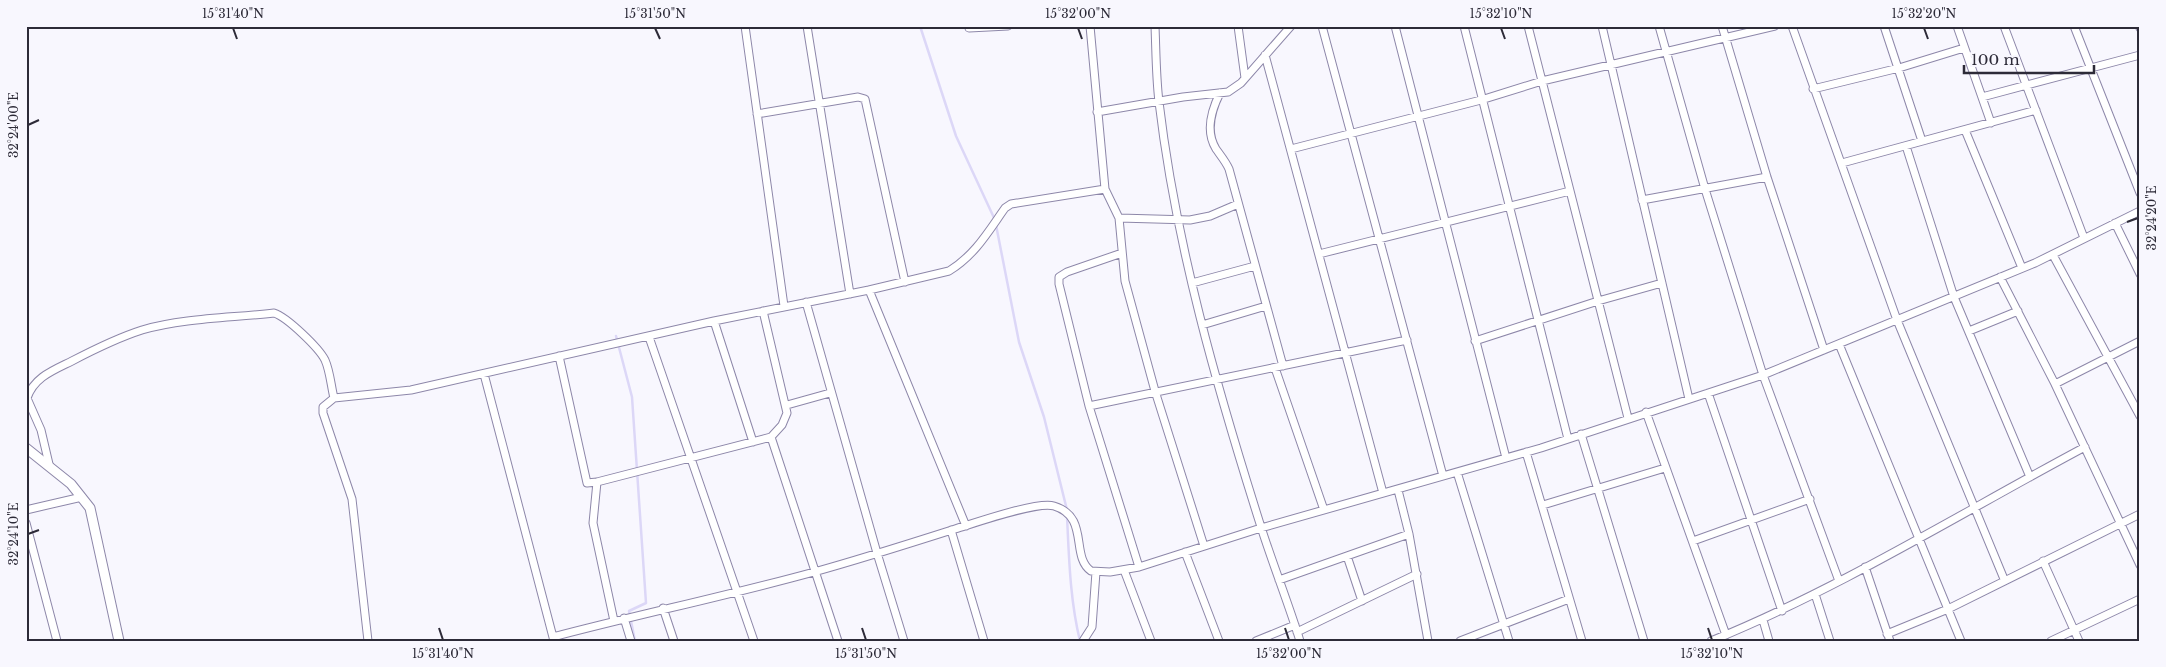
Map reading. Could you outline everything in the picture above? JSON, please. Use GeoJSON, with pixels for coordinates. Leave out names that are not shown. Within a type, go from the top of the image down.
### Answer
{"type":"FeatureCollection","features":[{"type":"Feature","properties":{"kind":"street"},"geometry":{"type":"LineString","coordinates":[[745,26],[784,306]]}},
{"type":"Feature","properties":{"kind":"street"},"geometry":{"type":"LineString","coordinates":[[807,26],[850,294]]}},
{"type":"Feature","properties":{"kind":"street"},"geometry":{"type":"LineString","coordinates":[[970,28],[1008,26]]}},
{"type":"Feature","properties":{"kind":"street"},"geometry":{"type":"LineString","coordinates":[[1090,26],[1105,189],[1119,218],[1125,280],[1154,391],[1204,546]]}},
{"type":"Feature","properties":{"kind":"street"},"geometry":{"type":"LineString","coordinates":[[1155,26],[1159,101],[1179,221],[1192,283],[1216,379],[1261,528],[1300,641]]}},
{"type":"Feature","properties":{"kind":"street"},"geometry":{"type":"LineString","coordinates":[[1238,26],[1245,78]]}},
{"type":"Feature","properties":{"kind":"street"},"geometry":{"type":"LineString","coordinates":[[1097,112],[1235,89],[1291,26]]}},
{"type":"Feature","properties":{"kind":"street"},"geometry":{"type":"LineString","coordinates":[[1322,26],[1443,476]]}},
{"type":"Feature","properties":{"kind":"street"},"geometry":{"type":"LineString","coordinates":[[1395,26],[1506,458]]}},
{"type":"Feature","properties":{"kind":"street"},"geometry":{"type":"LineString","coordinates":[[1464,26],[1481,100],[1568,439]]}},
{"type":"Feature","properties":{"kind":"street"},"geometry":{"type":"LineString","coordinates":[[1528,26],[1628,418]]}},
{"type":"Feature","properties":{"kind":"street"},"geometry":{"type":"LineString","coordinates":[[1602,26],[1689,399]]}},
{"type":"Feature","properties":{"kind":"street"},"geometry":{"type":"LineString","coordinates":[[1659,26],[1706,189],[1763,375],[1839,581]]}},
{"type":"Feature","properties":{"kind":"street"},"geometry":{"type":"LineString","coordinates":[[1722,26],[1767,177],[1824,350]]}},
{"type":"Feature","properties":{"kind":"street"},"geometry":{"type":"LineString","coordinates":[[1291,149],[1481,100],[1542,81],[1775,26]]}},
{"type":"Feature","properties":{"kind":"street"},"geometry":{"type":"LineString","coordinates":[[1792,26],[1897,320],[2004,579]]}},
{"type":"Feature","properties":{"kind":"street"},"geometry":{"type":"LineString","coordinates":[[1884,26],[1922,141]]}},
{"type":"Feature","properties":{"kind":"street"},"geometry":{"type":"LineString","coordinates":[[1957,26],[1991,123]]}},
{"type":"Feature","properties":{"kind":"street"},"geometry":{"type":"LineString","coordinates":[[2004,26],[2084,238]]}},
{"type":"Feature","properties":{"kind":"street"},"geometry":{"type":"LineString","coordinates":[[2074,26],[2137,180],[2140,193]]}},
{"type":"Feature","properties":{"kind":"street"},"geometry":{"type":"LineString","coordinates":[[1814,89],[1899,68],[1964,48]]}},
{"type":"Feature","properties":{"kind":"street"},"geometry":{"type":"LineString","coordinates":[[1265,55],[1383,493]]}},
{"type":"Feature","properties":{"kind":"street"},"geometry":{"type":"LineString","coordinates":[[1982,97],[2140,55]]}},
{"type":"Feature","properties":{"kind":"street"},"geometry":{"type":"LineString","coordinates":[[1220,93],[1212,112],[1210,131],[1216,148],[1229,169],[1266,306],[1279,367],[1324,510]]}},
{"type":"Feature","properties":{"kind":"street"},"geometry":{"type":"LineString","coordinates":[[757,114],[858,97],[866,102],[905,282]]}},
{"type":"Feature","properties":{"kind":"street"},"geometry":{"type":"LineString","coordinates":[[1842,163],[2036,110]]}},
{"type":"Feature","properties":{"kind":"street"},"geometry":{"type":"LineString","coordinates":[[1966,130],[2022,268]]}},
{"type":"Feature","properties":{"kind":"street"},"geometry":{"type":"LineString","coordinates":[[1906,146],[1954,296],[2030,476]]}},
{"type":"Feature","properties":{"kind":"street"},"geometry":{"type":"LineString","coordinates":[[1642,200],[1767,177]]}},
{"type":"Feature","properties":{"kind":"street"},"geometry":{"type":"LineString","coordinates":[[368,641],[352,499],[322,413],[324,407],[334,398],[411,390],[714,321],[869,290],[949,271],[966,260],[977,249],[1005,208],[1010,204],[1105,189]]}},
{"type":"Feature","properties":{"kind":"street"},"geometry":{"type":"LineString","coordinates":[[1319,254],[1445,224],[1570,191]]}},
{"type":"Feature","properties":{"kind":"street"},"geometry":{"type":"LineString","coordinates":[[1119,218],[1179,221],[1202,218],[1238,204]]}},
{"type":"Feature","properties":{"kind":"street"},"geometry":{"type":"LineString","coordinates":[[484,374],[554,639],[624,618],[814,572],[951,530],[1039,506],[1054,506],[1063,510],[1075,523],[1087,568],[1096,572],[1139,567],[1261,528],[1526,452],[1763,375],[2053,255],[2140,211]]}},
{"type":"Feature","properties":{"kind":"street"},"geometry":{"type":"LineString","coordinates":[[2115,223],[2140,274]]}},
{"type":"Feature","properties":{"kind":"street"},"geometry":{"type":"LineString","coordinates":[[1122,253],[1067,272],[1059,277],[1058,284],[1090,406],[1139,567]]}},
{"type":"Feature","properties":{"kind":"street"},"geometry":{"type":"LineString","coordinates":[[2053,255],[2107,357],[2138,410]]}},
{"type":"Feature","properties":{"kind":"street"},"geometry":{"type":"LineString","coordinates":[[1192,283],[1255,266]]}},
{"type":"Feature","properties":{"kind":"street"},"geometry":{"type":"LineString","coordinates":[[2000,277],[2055,384],[2140,565]]}},
{"type":"Feature","properties":{"kind":"street"},"geometry":{"type":"LineString","coordinates":[[1475,341],[1598,301],[1662,283]]}},
{"type":"Feature","properties":{"kind":"street"},"geometry":{"type":"LineString","coordinates":[[869,290],[966,526]]}},
{"type":"Feature","properties":{"kind":"street"},"geometry":{"type":"LineString","coordinates":[[806,302],[876,553],[904,641]]}},
{"type":"Feature","properties":{"kind":"street"},"geometry":{"type":"LineString","coordinates":[[1202,324],[1266,306]]}},
{"type":"Feature","properties":{"kind":"street"},"geometry":{"type":"LineString","coordinates":[[559,356],[585,480],[591,484],[771,438],[786,419],[786,405],[762,311]]}},
{"type":"Feature","properties":{"kind":"street"},"geometry":{"type":"LineString","coordinates":[[1969,332],[2018,312]]}},
{"type":"Feature","properties":{"kind":"street"},"geometry":{"type":"LineString","coordinates":[[49,464],[41,430],[27,397],[33,384],[45,374],[114,340],[136,332],[185,322],[274,314],[285,318],[322,354],[326,362],[334,398]]}},
{"type":"Feature","properties":{"kind":"street"},"geometry":{"type":"LineString","coordinates":[[714,321],[753,442]]}},
{"type":"Feature","properties":{"kind":"street"},"geometry":{"type":"LineString","coordinates":[[649,337],[754,641]]}},
{"type":"Feature","properties":{"kind":"street"},"geometry":{"type":"LineString","coordinates":[[1090,406],[1154,391],[1346,354],[1407,340]]}},
{"type":"Feature","properties":{"kind":"street"},"geometry":{"type":"LineString","coordinates":[[2055,384],[2140,341]]}},
{"type":"Feature","properties":{"kind":"street"},"geometry":{"type":"LineString","coordinates":[[1839,344],[1961,641]]}},
{"type":"Feature","properties":{"kind":"street"},"geometry":{"type":"LineString","coordinates":[[786,405],[830,392]]}},
{"type":"Feature","properties":{"kind":"street"},"geometry":{"type":"LineString","coordinates":[[1708,393],[1782,611]]}},
{"type":"Feature","properties":{"kind":"street"},"geometry":{"type":"LineString","coordinates":[[1646,412],[1726,635]]}},
{"type":"Feature","properties":{"kind":"street"},"geometry":{"type":"LineString","coordinates":[[1582,434],[1644,641]]}},
{"type":"Feature","properties":{"kind":"street"},"geometry":{"type":"LineString","coordinates":[[771,438],[838,641]]}},
{"type":"Feature","properties":{"kind":"street"},"geometry":{"type":"LineString","coordinates":[[1711,641],[1763,620],[1815,594],[2085,447]]}},
{"type":"Feature","properties":{"kind":"street"},"geometry":{"type":"LineString","coordinates":[[26,448],[49,464],[82,497],[90,508],[119,641]]}},
{"type":"Feature","properties":{"kind":"street"},"geometry":{"type":"LineString","coordinates":[[1526,452],[1582,641]]}},
{"type":"Feature","properties":{"kind":"street"},"geometry":{"type":"LineString","coordinates":[[1542,505],[1666,468]]}},
{"type":"Feature","properties":{"kind":"street"},"geometry":{"type":"LineString","coordinates":[[1457,472],[1509,641]]}},
{"type":"Feature","properties":{"kind":"street"},"geometry":{"type":"LineString","coordinates":[[597,482],[593,523],[614,621]]}},
{"type":"Feature","properties":{"kind":"street"},"geometry":{"type":"LineString","coordinates":[[1398,490],[1417,574],[1428,641]]}},
{"type":"Feature","properties":{"kind":"street"},"geometry":{"type":"LineString","coordinates":[[26,510],[82,497]]}},
{"type":"Feature","properties":{"kind":"street"},"geometry":{"type":"LineString","coordinates":[[1693,541],[1810,499]]}},
{"type":"Feature","properties":{"kind":"street"},"geometry":{"type":"LineString","coordinates":[[1865,567],[1889,637],[2140,514]]}},
{"type":"Feature","properties":{"kind":"street"},"geometry":{"type":"LineString","coordinates":[[26,523],[56,641]]}},
{"type":"Feature","properties":{"kind":"street"},"geometry":{"type":"LineString","coordinates":[[951,530],[984,641]]}},
{"type":"Feature","properties":{"kind":"street"},"geometry":{"type":"LineString","coordinates":[[1279,580],[1409,534]]}},
{"type":"Feature","properties":{"kind":"street"},"geometry":{"type":"LineString","coordinates":[[1185,552],[1219,641]]}},
{"type":"Feature","properties":{"kind":"street"},"geometry":{"type":"LineString","coordinates":[[1347,556],[1362,601]]}},
{"type":"Feature","properties":{"kind":"street"},"geometry":{"type":"LineString","coordinates":[[2043,561],[2079,641]]}},
{"type":"Feature","properties":{"kind":"street"},"geometry":{"type":"LineString","coordinates":[[1124,570],[1150,641]]}},
{"type":"Feature","properties":{"kind":"street"},"geometry":{"type":"LineString","coordinates":[[1083,641],[1092,627],[1096,572]]}},
{"type":"Feature","properties":{"kind":"street"},"geometry":{"type":"LineString","coordinates":[[1256,641],[1296,629],[1362,601],[1417,574]]}},
{"type":"Feature","properties":{"kind":"street"},"geometry":{"type":"LineString","coordinates":[[1815,594],[1830,641]]}},
{"type":"Feature","properties":{"kind":"street"},"geometry":{"type":"LineString","coordinates":[[1460,641],[1569,599]]}},
{"type":"Feature","properties":{"kind":"street"},"geometry":{"type":"LineString","coordinates":[[2051,641],[2140,599]]}},
{"type":"Feature","properties":{"kind":"street"},"geometry":{"type":"LineString","coordinates":[[663,608],[674,641]]}},
{"type":"Feature","properties":{"kind":"street"},"geometry":{"type":"LineString","coordinates":[[624,618],[631,641]]}},
{"type":"Feature","properties":{"kind":"street"},"geometry":{"type":"LineString","coordinates":[[1763,620],[1769,641]]}},
{"type":"Feature","properties":{"kind":"waterway"},"geometry":{"type":"LineString","coordinates":[[920,26],[956,136],[995,220]]}},
{"type":"Feature","properties":{"kind":"waterway"},"geometry":{"type":"LineString","coordinates":[[996,225],[1019,342],[1044,417],[1067,510]]}},
{"type":"Feature","properties":{"kind":"waterway"},"geometry":{"type":"LineString","coordinates":[[616,336],[632,397],[646,603],[629,611],[635,641]]}},
{"type":"Feature","properties":{"kind":"waterway"},"geometry":{"type":"LineString","coordinates":[[1067,516],[1072,595],[1080,641]]}}]}
